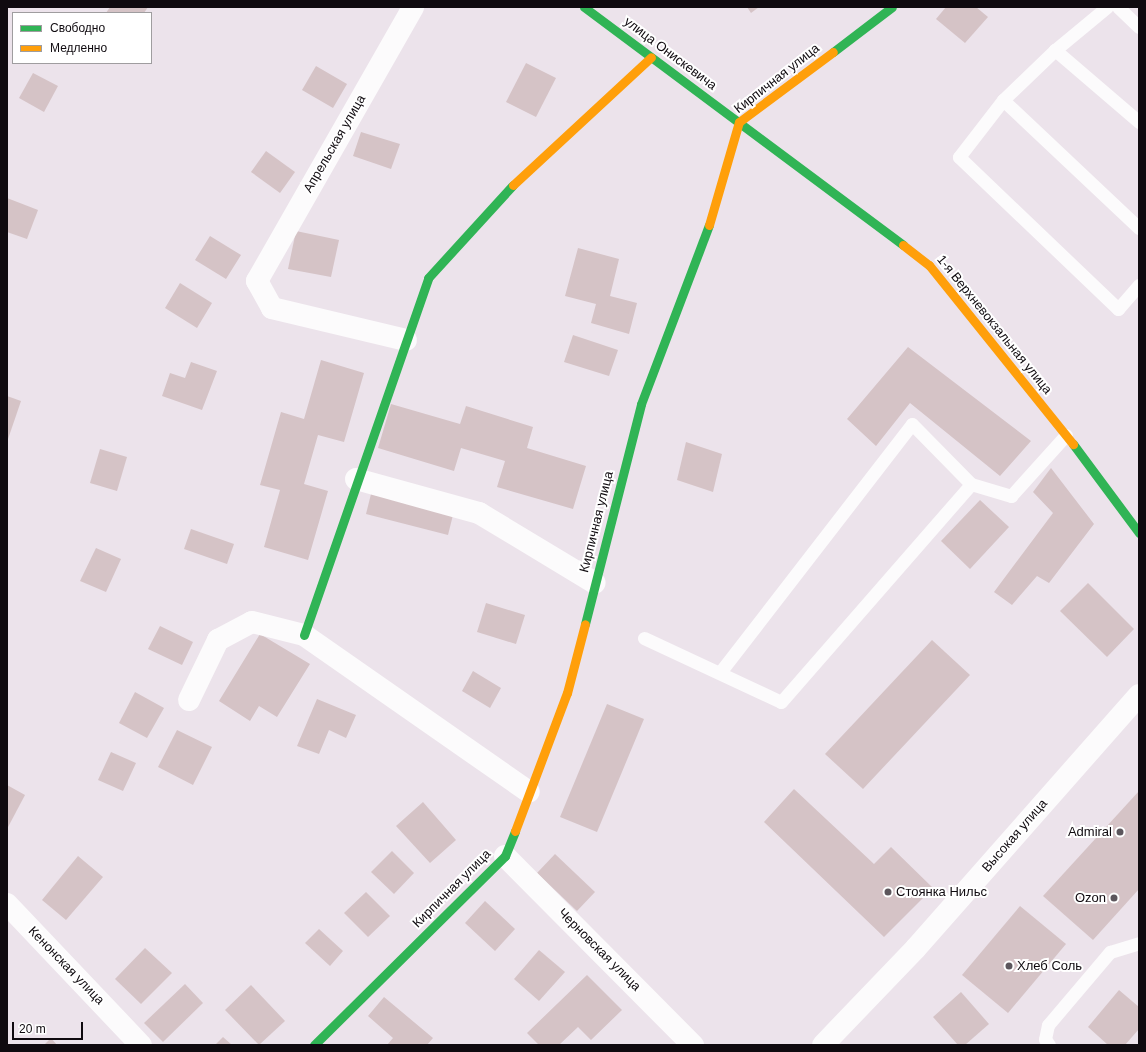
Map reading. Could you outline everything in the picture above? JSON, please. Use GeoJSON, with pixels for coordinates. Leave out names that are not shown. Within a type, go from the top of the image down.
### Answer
{"type":"FeatureCollection","features":[{"type":"Feature","properties":{"kind":"street","name":"Апрельская улица"},"geometry":{"type":"LineString","coordinates":[[406,340],[272,308],[257,281],[413,7]]}},
{"type":"Feature","properties":{"kind":"street","name":"улица Онискевича"},"geometry":{"type":"LineString","coordinates":[[584,7],[739,122]]}},
{"type":"Feature","properties":{"kind":"street","name":"Кирпичная улица"},"geometry":{"type":"LineString","coordinates":[[314,1045],[505,856],[567,693],[641,404],[718,202],[739,122],[892,7]]}},
{"type":"Feature","properties":{"kind":"street"},"geometry":{"type":"LineString","coordinates":[[304,634],[356,479],[428,278],[489,208],[651,57]]}},
{"type":"Feature","properties":{"kind":"street","name":"1-я Верхневокзальная улица"},"geometry":{"type":"LineString","coordinates":[[739,122],[929,264],[1066,435],[1139,533]]}},
{"type":"Feature","properties":{"kind":"street"},"geometry":{"type":"LineString","coordinates":[[356,479],[479,513],[595,583]]}},
{"type":"Feature","properties":{"kind":"street"},"geometry":{"type":"LineString","coordinates":[[189,700],[218,640],[252,622],[304,634],[529,792]]}},
{"type":"Feature","properties":{"kind":"street","name":"Высокая улица"},"geometry":{"type":"LineString","coordinates":[[823,1045],[916,948],[1139,695]]}},
{"type":"Feature","properties":{"kind":"street","name":"Черновская улица"},"geometry":{"type":"LineString","coordinates":[[505,856],[694,1045]]}},
{"type":"Feature","properties":{"kind":"street","name":"Кенонская улица"},"geometry":{"type":"LineString","coordinates":[[7,904],[141,1045]]}},
{"type":"Feature","properties":{"kind":"lane"},"geometry":{"type":"LineString","coordinates":[[1107,7],[1055,50],[1002,100],[959,157],[1118,309],[1139,286]]}},
{"type":"Feature","properties":{"kind":"lane"},"geometry":{"type":"LineString","coordinates":[[1118,7],[1139,27]]}},
{"type":"Feature","properties":{"kind":"lane"},"geometry":{"type":"LineString","coordinates":[[1055,50],[1139,122]]}},
{"type":"Feature","properties":{"kind":"lane"},"geometry":{"type":"LineString","coordinates":[[1002,100],[1139,228]]}},
{"type":"Feature","properties":{"kind":"lane"},"geometry":{"type":"LineString","coordinates":[[721,671],[912,424],[971,484],[1011,496],[1066,435]]}},
{"type":"Feature","properties":{"kind":"lane"},"geometry":{"type":"LineString","coordinates":[[644,638],[721,671],[781,702],[971,484]]}},
{"type":"Feature","properties":{"kind":"lane"},"geometry":{"type":"LineString","coordinates":[[1049,1045],[1045,1039],[1048,1025],[1110,952],[1139,943]]}},
{"type":"Feature","properties":{"kind":"building"},"geometry":{"type":"Polygon","coordinates":[[[110,7],[148,7],[145,12],[107,12],[110,7]]]}},
{"type":"Feature","properties":{"kind":"building"},"geometry":{"type":"Polygon","coordinates":[[[747,7],[759,7],[751,13],[747,7]]]}},
{"type":"Feature","properties":{"kind":"building"},"geometry":{"type":"Polygon","coordinates":[[[946,7],[976,7],[988,17],[965,43],[936,19],[946,7]]]}},
{"type":"Feature","properties":{"kind":"building"},"geometry":{"type":"Polygon","coordinates":[[[526,63],[556,78],[536,117],[506,102],[526,63]]]}},
{"type":"Feature","properties":{"kind":"building"},"geometry":{"type":"Polygon","coordinates":[[[316,66],[347,84],[333,108],[302,90],[316,66]]]}},
{"type":"Feature","properties":{"kind":"building"},"geometry":{"type":"Polygon","coordinates":[[[33,73],[58,86],[44,112],[19,98],[33,73]]]}},
{"type":"Feature","properties":{"kind":"building"},"geometry":{"type":"Polygon","coordinates":[[[361,132],[400,144],[391,169],[353,156],[361,132]]]}},
{"type":"Feature","properties":{"kind":"building"},"geometry":{"type":"Polygon","coordinates":[[[266,151],[295,172],[280,193],[251,172],[266,151]]]}},
{"type":"Feature","properties":{"kind":"building"},"geometry":{"type":"Polygon","coordinates":[[[7,198],[38,210],[27,239],[7,232],[7,198]]]}},
{"type":"Feature","properties":{"kind":"building"},"geometry":{"type":"Polygon","coordinates":[[[296,231],[339,240],[331,277],[288,269],[296,231]]]}},
{"type":"Feature","properties":{"kind":"building"},"geometry":{"type":"Polygon","coordinates":[[[210,236],[241,255],[226,279],[195,260],[210,236]]]}},
{"type":"Feature","properties":{"kind":"building"},"geometry":{"type":"Polygon","coordinates":[[[578,248],[619,259],[610,296],[637,303],[629,334],[591,323],[596,304],[565,296],[578,248]]]}},
{"type":"Feature","properties":{"kind":"building"},"geometry":{"type":"Polygon","coordinates":[[[180,283],[212,303],[197,328],[165,308],[180,283]]]}},
{"type":"Feature","properties":{"kind":"building"},"geometry":{"type":"Polygon","coordinates":[[[573,335],[618,350],[609,376],[564,362],[573,335]]]}},
{"type":"Feature","properties":{"kind":"building"},"geometry":{"type":"Polygon","coordinates":[[[908,347],[1031,441],[1000,476],[910,403],[876,446],[847,419],[908,347]]]}},
{"type":"Feature","properties":{"kind":"building"},"geometry":{"type":"Polygon","coordinates":[[[321,360],[364,373],[344,442],[318,435],[304,484],[328,491],[308,560],[264,547],[280,490],[260,485],[281,412],[304,419],[321,360]]]}},
{"type":"Feature","properties":{"kind":"building"},"geometry":{"type":"Polygon","coordinates":[[[191,362],[217,371],[202,410],[162,396],[170,373],[185,378],[191,362]]]}},
{"type":"Feature","properties":{"kind":"building"},"geometry":{"type":"Polygon","coordinates":[[[7,396],[21,401],[7,442],[7,396]]]}},
{"type":"Feature","properties":{"kind":"building"},"geometry":{"type":"Polygon","coordinates":[[[391,404],[460,424],[466,406],[533,427],[527,448],[586,466],[573,509],[497,487],[505,461],[461,448],[454,471],[378,448],[391,404]]]}},
{"type":"Feature","properties":{"kind":"building"},"geometry":{"type":"Polygon","coordinates":[[[686,442],[722,454],[713,492],[677,480],[686,442]]]}},
{"type":"Feature","properties":{"kind":"building"},"geometry":{"type":"Polygon","coordinates":[[[100,449],[127,457],[117,491],[90,483],[100,449]]]}},
{"type":"Feature","properties":{"kind":"building"},"geometry":{"type":"Polygon","coordinates":[[[1051,468],[1094,524],[1049,583],[1037,576],[1012,605],[994,592],[1053,513],[1033,492],[1051,468]]]}},
{"type":"Feature","properties":{"kind":"building"},"geometry":{"type":"Polygon","coordinates":[[[371,494],[453,515],[448,535],[366,514],[371,494]]]}},
{"type":"Feature","properties":{"kind":"building"},"geometry":{"type":"Polygon","coordinates":[[[980,500],[1009,527],[970,569],[941,541],[980,500]]]}},
{"type":"Feature","properties":{"kind":"building"},"geometry":{"type":"Polygon","coordinates":[[[191,529],[234,544],[227,564],[184,549],[191,529]]]}},
{"type":"Feature","properties":{"kind":"building"},"geometry":{"type":"Polygon","coordinates":[[[96,548],[121,559],[106,592],[80,581],[96,548]]]}},
{"type":"Feature","properties":{"kind":"building"},"geometry":{"type":"Polygon","coordinates":[[[1088,583],[1134,629],[1107,657],[1060,611],[1088,583]]]}},
{"type":"Feature","properties":{"kind":"building"},"geometry":{"type":"Polygon","coordinates":[[[486,603],[525,615],[516,644],[477,632],[486,603]]]}},
{"type":"Feature","properties":{"kind":"building"},"geometry":{"type":"Polygon","coordinates":[[[160,626],[193,642],[182,665],[148,649],[160,626]]]}},
{"type":"Feature","properties":{"kind":"building"},"geometry":{"type":"Polygon","coordinates":[[[260,634],[310,664],[277,717],[259,706],[250,721],[219,701],[260,634]]]}},
{"type":"Feature","properties":{"kind":"building"},"geometry":{"type":"Polygon","coordinates":[[[932,640],[970,675],[863,789],[825,754],[932,640]]]}},
{"type":"Feature","properties":{"kind":"building"},"geometry":{"type":"Polygon","coordinates":[[[473,671],[501,688],[490,708],[462,691],[473,671]]]}},
{"type":"Feature","properties":{"kind":"building"},"geometry":{"type":"Polygon","coordinates":[[[135,692],[164,708],[147,738],[119,723],[135,692]]]}},
{"type":"Feature","properties":{"kind":"building"},"geometry":{"type":"Polygon","coordinates":[[[317,699],[356,715],[346,738],[329,730],[319,754],[297,746],[317,699]]]}},
{"type":"Feature","properties":{"kind":"building"},"geometry":{"type":"Polygon","coordinates":[[[607,704],[644,719],[597,832],[560,817],[607,704]]]}},
{"type":"Feature","properties":{"kind":"building"},"geometry":{"type":"Polygon","coordinates":[[[177,730],[212,747],[193,785],[158,767],[177,730]]]}},
{"type":"Feature","properties":{"kind":"building"},"geometry":{"type":"Polygon","coordinates":[[[111,752],[136,763],[123,791],[98,780],[111,752]]]}},
{"type":"Feature","properties":{"kind":"building"},"geometry":{"type":"Polygon","coordinates":[[[7,785],[25,795],[7,829],[7,785]]]}},
{"type":"Feature","properties":{"kind":"building"},"geometry":{"type":"Polygon","coordinates":[[[794,789],[874,864],[891,847],[933,888],[884,937],[764,822],[794,789]]]}},
{"type":"Feature","properties":{"kind":"building","name":"Admiral"},"geometry":{"type":"Polygon","coordinates":[[[1139,791],[1139,889],[1093,940],[1043,896],[1139,791]]]}},
{"type":"Feature","properties":{"kind":"building"},"geometry":{"type":"Polygon","coordinates":[[[423,802],[456,840],[430,863],[396,826],[423,802]]]}},
{"type":"Feature","properties":{"kind":"building"},"geometry":{"type":"Polygon","coordinates":[[[392,851],[414,873],[394,894],[371,872],[392,851]]]}},
{"type":"Feature","properties":{"kind":"building"},"geometry":{"type":"Polygon","coordinates":[[[555,854],[595,892],[577,911],[537,873],[555,854]]]}},
{"type":"Feature","properties":{"kind":"building"},"geometry":{"type":"Polygon","coordinates":[[[78,856],[103,877],[66,920],[42,900],[78,856]]]}},
{"type":"Feature","properties":{"kind":"building"},"geometry":{"type":"Polygon","coordinates":[[[366,892],[390,916],[368,937],[344,913],[366,892]]]}},
{"type":"Feature","properties":{"kind":"building"},"geometry":{"type":"Polygon","coordinates":[[[485,901],[515,929],[495,951],[465,923],[485,901]]]}},
{"type":"Feature","properties":{"kind":"building","name":"Хлеб Соль"},"geometry":{"type":"Polygon","coordinates":[[[1020,906],[1066,944],[1008,1013],[962,975],[1020,906]]]}},
{"type":"Feature","properties":{"kind":"building"},"geometry":{"type":"Polygon","coordinates":[[[319,929],[343,951],[330,966],[305,943],[319,929]]]}},
{"type":"Feature","properties":{"kind":"building"},"geometry":{"type":"Polygon","coordinates":[[[145,948],[172,973],[141,1004],[115,979],[145,948]]]}},
{"type":"Feature","properties":{"kind":"building"},"geometry":{"type":"Polygon","coordinates":[[[539,950],[565,972],[539,1001],[514,979],[539,950]]]}},
{"type":"Feature","properties":{"kind":"building"},"geometry":{"type":"Polygon","coordinates":[[[587,975],[622,1010],[591,1040],[578,1027],[559,1045],[539,1045],[527,1033],[587,975]]]}},
{"type":"Feature","properties":{"kind":"building"},"geometry":{"type":"Polygon","coordinates":[[[185,984],[203,1003],[163,1042],[144,1023],[185,984]]]}},
{"type":"Feature","properties":{"kind":"building"},"geometry":{"type":"Polygon","coordinates":[[[251,985],[285,1021],[259,1045],[225,1010],[251,985]]]}},
{"type":"Feature","properties":{"kind":"building"},"geometry":{"type":"Polygon","coordinates":[[[1119,990],[1139,1007],[1139,1029],[1125,1045],[1108,1045],[1088,1027],[1119,990]]]}},
{"type":"Feature","properties":{"kind":"building"},"geometry":{"type":"Polygon","coordinates":[[[961,992],[989,1024],[965,1045],[958,1045],[933,1017],[961,992]]]}},
{"type":"Feature","properties":{"kind":"building"},"geometry":{"type":"Polygon","coordinates":[[[384,997],[433,1038],[427,1045],[387,1045],[393,1038],[368,1016],[384,997]]]}},
{"type":"Feature","properties":{"kind":"building"},"geometry":{"type":"Polygon","coordinates":[[[223,1037],[232,1045],[215,1045],[223,1037]]]}},
{"type":"Feature","properties":{"kind":"building"},"geometry":{"type":"Polygon","coordinates":[[[51,1038],[57,1045],[44,1045],[51,1038]]]}},
{"type":"Feature","properties":{"kind":"traffic: fast"},"geometry":{"type":"LineString","coordinates":[[584,7],[903,245]]}},
{"type":"Feature","properties":{"kind":"traffic: fast"},"geometry":{"type":"LineString","coordinates":[[833,52],[892,7]]}},
{"type":"Feature","properties":{"kind":"traffic: fast"},"geometry":{"type":"LineString","coordinates":[[304,635],[428,278],[513,185]]}},
{"type":"Feature","properties":{"kind":"traffic: fast"},"geometry":{"type":"LineString","coordinates":[[585,624],[641,404],[709,225]]}},
{"type":"Feature","properties":{"kind":"traffic: fast"},"geometry":{"type":"LineString","coordinates":[[1073,444],[1139,533]]}},
{"type":"Feature","properties":{"kind":"traffic: fast"},"geometry":{"type":"LineString","coordinates":[[314,1045],[505,856],[515,831]]}},
{"type":"Feature","properties":{"kind":"traffic: slow"},"geometry":{"type":"LineString","coordinates":[[709,225],[739,122],[833,52]]}},
{"type":"Feature","properties":{"kind":"traffic: slow"},"geometry":{"type":"LineString","coordinates":[[513,185],[651,57]]}},
{"type":"Feature","properties":{"kind":"traffic: slow"},"geometry":{"type":"LineString","coordinates":[[903,245],[929,265],[1073,444]]}},
{"type":"Feature","properties":{"kind":"traffic: slow"},"geometry":{"type":"LineString","coordinates":[[515,831],[567,693],[585,624]]}},
{"type":"Feature","properties":{"kind":"place","name":"Admiral"},"geometry":{"type":"Point","coordinates":[1120,832]}},
{"type":"Feature","properties":{"kind":"place","name":"Стоянка Нильс"},"geometry":{"type":"Point","coordinates":[888,892]}},
{"type":"Feature","properties":{"kind":"place","name":"Ozon"},"geometry":{"type":"Point","coordinates":[1114,898]}},
{"type":"Feature","properties":{"kind":"place","name":"Хлеб Соль"},"geometry":{"type":"Point","coordinates":[1009,966]}}]}
